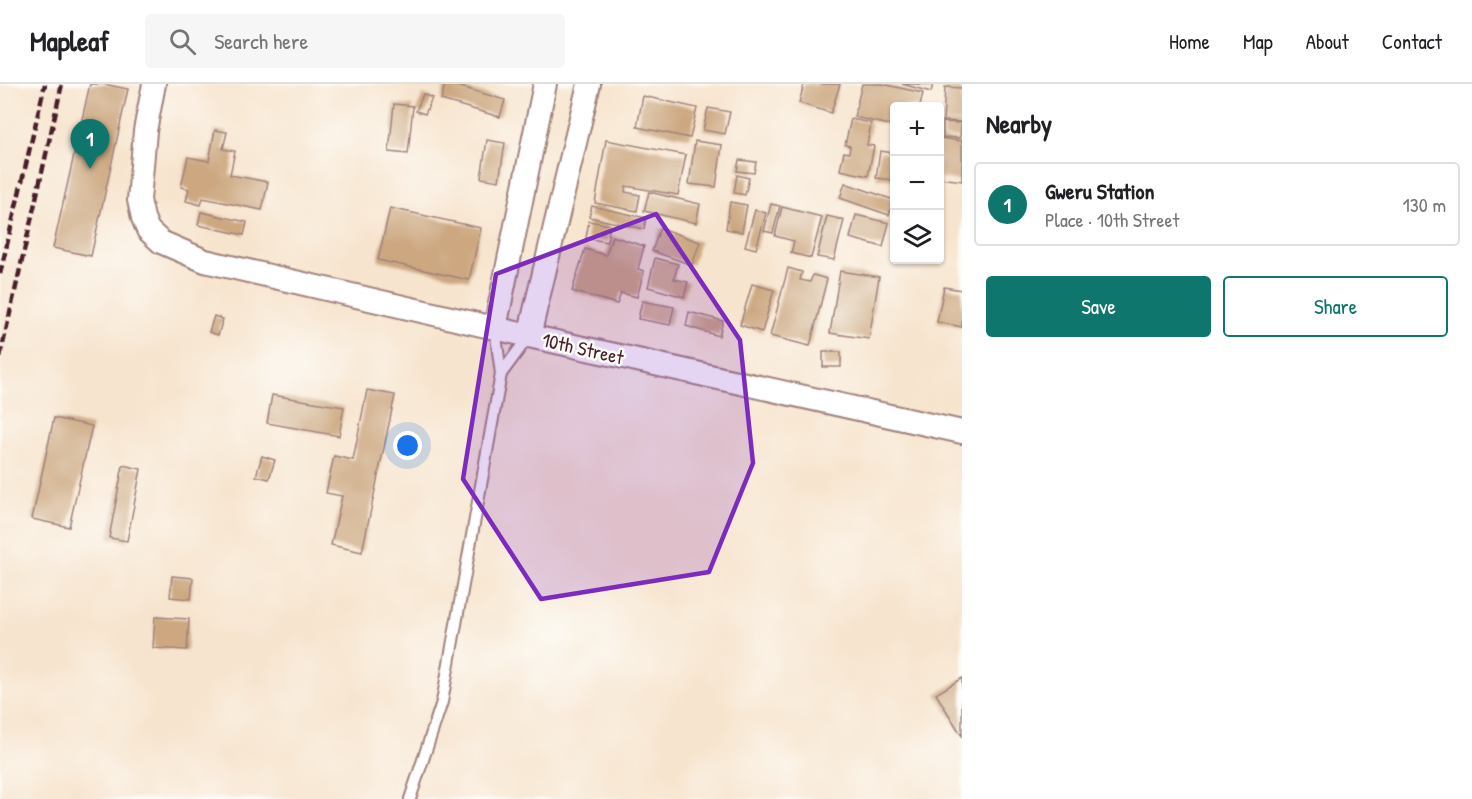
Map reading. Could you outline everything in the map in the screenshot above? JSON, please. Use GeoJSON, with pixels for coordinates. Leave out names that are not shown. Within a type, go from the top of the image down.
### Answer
{"type":"FeatureCollection","features":[{"type":"Feature","properties":{"kind":"street","name":"10th Street"},"geometry":{"type":"LineString","coordinates":[[154,84],[145,131],[139,200],[143,218],[148,230],[161,242],[205,261],[962,432]]}},
{"type":"Feature","properties":{"kind":"street"},"geometry":{"type":"LineString","coordinates":[[495,328],[545,84]]}},
{"type":"Feature","properties":{"kind":"street"},"geometry":{"type":"LineString","coordinates":[[529,336],[589,84]]}},
{"type":"Feature","properties":{"kind":"lane"},"geometry":{"type":"LineString","coordinates":[[410,799],[442,702],[501,374],[495,328]]}},
{"type":"Feature","properties":{"kind":"lane"},"geometry":{"type":"LineString","coordinates":[[501,374],[529,336]]}},
{"type":"Feature","properties":{"kind":"highlighted area"},"geometry":{"type":"Polygon","coordinates":[[[656,214],[740,340],[753,463],[709,572],[541,599],[463,479],[496,274],[656,214]]]}},
{"type":"Feature","properties":{"kind":"building"},"geometry":{"type":"Polygon","coordinates":[[[90,84],[128,89],[91,256],[53,248],[90,84]]]}},
{"type":"Feature","properties":{"kind":"building"},"geometry":{"type":"Polygon","coordinates":[[[445,84],[505,100],[500,117],[441,100],[445,84]]]}},
{"type":"Feature","properties":{"kind":"building"},"geometry":{"type":"Polygon","coordinates":[[[804,84],[840,84],[831,113],[799,103],[804,84]]]}},
{"type":"Feature","properties":{"kind":"building"},"geometry":{"type":"Polygon","coordinates":[[[862,84],[882,84],[923,93],[921,102],[890,102],[890,125],[854,117],[862,84]]]}},
{"type":"Feature","properties":{"kind":"building"},"geometry":{"type":"Polygon","coordinates":[[[902,84],[933,84],[931,92],[902,84]]]}},
{"type":"Feature","properties":{"kind":"building"},"geometry":{"type":"Polygon","coordinates":[[[945,87],[962,88],[962,122],[944,121],[945,87]]]}},
{"type":"Feature","properties":{"kind":"building"},"geometry":{"type":"Polygon","coordinates":[[[423,94],[432,98],[425,114],[416,111],[423,94]]]}},
{"type":"Feature","properties":{"kind":"building"},"geometry":{"type":"Polygon","coordinates":[[[643,96],[697,108],[690,138],[637,127],[643,96]]]}},
{"type":"Feature","properties":{"kind":"building"},"geometry":{"type":"Polygon","coordinates":[[[394,104],[413,106],[408,154],[389,152],[394,104]]]}},
{"type":"Feature","properties":{"kind":"building"},"geometry":{"type":"Polygon","coordinates":[[[708,108],[730,112],[725,134],[703,130],[708,108]]]}},
{"type":"Feature","properties":{"kind":"building"},"geometry":{"type":"Polygon","coordinates":[[[851,119],[871,123],[867,145],[874,146],[868,176],[840,170],[844,152],[849,153],[850,146],[845,145],[851,119]]]}},
{"type":"Feature","properties":{"kind":"building"},"geometry":{"type":"Polygon","coordinates":[[[944,122],[961,123],[960,138],[944,137],[944,122]]]}},
{"type":"Feature","properties":{"kind":"building"},"geometry":{"type":"Polygon","coordinates":[[[215,130],[227,132],[223,149],[235,151],[230,175],[268,182],[262,210],[203,198],[201,205],[186,201],[189,189],[181,187],[188,157],[209,161],[215,130]]]}},
{"type":"Feature","properties":{"kind":"building"},"geometry":{"type":"Polygon","coordinates":[[[944,139],[962,141],[962,181],[944,179],[944,139]]]}},
{"type":"Feature","properties":{"kind":"building"},"geometry":{"type":"Polygon","coordinates":[[[487,140],[505,143],[499,181],[481,178],[487,140]]]}},
{"type":"Feature","properties":{"kind":"building"},"geometry":{"type":"Polygon","coordinates":[[[606,140],[686,155],[678,195],[626,186],[625,192],[640,195],[637,211],[595,203],[606,140]]]}},
{"type":"Feature","properties":{"kind":"building"},"geometry":{"type":"Polygon","coordinates":[[[695,141],[722,145],[716,187],[689,184],[695,141]]]}},
{"type":"Feature","properties":{"kind":"building"},"geometry":{"type":"Polygon","coordinates":[[[880,151],[890,152],[890,180],[876,178],[880,151]]]}},
{"type":"Feature","properties":{"kind":"building"},"geometry":{"type":"Polygon","coordinates":[[[739,160],[756,162],[754,173],[737,171],[739,160]]]}},
{"type":"Feature","properties":{"kind":"building"},"geometry":{"type":"Polygon","coordinates":[[[737,175],[749,178],[745,195],[734,193],[737,175]]]}},
{"type":"Feature","properties":{"kind":"building"},"geometry":{"type":"Polygon","coordinates":[[[845,183],[890,199],[890,212],[889,215],[840,198],[845,183]]]}},
{"type":"Feature","properties":{"kind":"building"},"geometry":{"type":"Polygon","coordinates":[[[649,192],[700,204],[696,223],[644,211],[649,192]]]}},
{"type":"Feature","properties":{"kind":"building"},"geometry":{"type":"Polygon","coordinates":[[[730,202],[747,205],[742,232],[726,229],[730,202]]]}},
{"type":"Feature","properties":{"kind":"building"},"geometry":{"type":"Polygon","coordinates":[[[771,204],[780,206],[773,233],[764,231],[771,204]]]}},
{"type":"Feature","properties":{"kind":"building"},"geometry":{"type":"Polygon","coordinates":[[[592,206],[646,218],[644,229],[589,217],[592,206]]]}},
{"type":"Feature","properties":{"kind":"building"},"geometry":{"type":"Polygon","coordinates":[[[782,207],[822,217],[811,258],[791,253],[794,241],[775,236],[782,207]]]}},
{"type":"Feature","properties":{"kind":"building"},"geometry":{"type":"Polygon","coordinates":[[[390,208],[481,228],[469,280],[378,260],[390,208]]]}},
{"type":"Feature","properties":{"kind":"building"},"geometry":{"type":"Polygon","coordinates":[[[755,210],[766,213],[756,249],[745,246],[755,210]]]}},
{"type":"Feature","properties":{"kind":"building"},"geometry":{"type":"Polygon","coordinates":[[[201,212],[247,222],[244,235],[198,225],[201,212]]]}},
{"type":"Feature","properties":{"kind":"building"},"geometry":{"type":"Polygon","coordinates":[[[856,215],[889,223],[883,247],[850,238],[856,215]]]}},
{"type":"Feature","properties":{"kind":"building"},"geometry":{"type":"Polygon","coordinates":[[[827,216],[844,220],[834,260],[817,257],[827,216]]]}},
{"type":"Feature","properties":{"kind":"building"},"geometry":{"type":"Polygon","coordinates":[[[589,221],[610,225],[607,242],[586,238],[589,221]]]}},
{"type":"Feature","properties":{"kind":"building"},"geometry":{"type":"Polygon","coordinates":[[[660,228],[700,242],[692,265],[652,251],[660,228]]]}},
{"type":"Feature","properties":{"kind":"building"},"geometry":{"type":"Polygon","coordinates":[[[612,236],[644,246],[638,269],[644,271],[637,297],[621,293],[617,304],[572,291],[585,249],[606,255],[612,236]]]}},
{"type":"Feature","properties":{"kind":"building"},"geometry":{"type":"Polygon","coordinates":[[[655,258],[678,264],[674,279],[688,282],[684,297],[648,287],[655,258]]]}},
{"type":"Feature","properties":{"kind":"building"},"geometry":{"type":"Polygon","coordinates":[[[788,268],[802,272],[800,280],[810,282],[813,275],[827,279],[810,346],[770,336],[788,268]]]}},
{"type":"Feature","properties":{"kind":"building"},"geometry":{"type":"Polygon","coordinates":[[[840,271],[879,277],[869,339],[830,333],[840,271]]]}},
{"type":"Feature","properties":{"kind":"building"},"geometry":{"type":"Polygon","coordinates":[[[752,284],[774,290],[762,332],[740,325],[752,284]]]}},
{"type":"Feature","properties":{"kind":"building"},"geometry":{"type":"Polygon","coordinates":[[[944,287],[962,290],[962,327],[937,322],[944,287]]]}},
{"type":"Feature","properties":{"kind":"building"},"geometry":{"type":"Polygon","coordinates":[[[642,301],[674,307],[670,325],[638,319],[642,301]]]}},
{"type":"Feature","properties":{"kind":"building"},"geometry":{"type":"Polygon","coordinates":[[[689,312],[723,321],[719,336],[686,326],[689,312]]]}},
{"type":"Feature","properties":{"kind":"building"},"geometry":{"type":"Polygon","coordinates":[[[214,316],[223,319],[218,335],[209,332],[214,316]]]}},
{"type":"Feature","properties":{"kind":"building"},"geometry":{"type":"Polygon","coordinates":[[[823,352],[841,352],[841,367],[823,367],[823,352]]]}},
{"type":"Feature","properties":{"kind":"building"},"geometry":{"type":"Polygon","coordinates":[[[367,390],[395,395],[362,552],[331,545],[342,496],[326,493],[334,456],[353,460],[367,390]]]}},
{"type":"Feature","properties":{"kind":"building"},"geometry":{"type":"Polygon","coordinates":[[[272,395],[344,407],[339,436],[267,423],[272,395]]]}},
{"type":"Feature","properties":{"kind":"building"},"geometry":{"type":"Polygon","coordinates":[[[54,418],[92,426],[69,527],[32,519],[54,418]]]}},
{"type":"Feature","properties":{"kind":"building"},"geometry":{"type":"Polygon","coordinates":[[[262,456],[275,460],[269,479],[256,476],[262,456]]]}},
{"type":"Feature","properties":{"kind":"building"},"geometry":{"type":"Polygon","coordinates":[[[123,465],[141,469],[127,541],[109,538],[123,465]]]}},
{"type":"Feature","properties":{"kind":"building"},"geometry":{"type":"Polygon","coordinates":[[[172,576],[193,578],[191,599],[170,597],[172,576]]]}},
{"type":"Feature","properties":{"kind":"building"},"geometry":{"type":"Polygon","coordinates":[[[155,617],[189,619],[187,650],[153,648],[155,617]]]}},
{"type":"Feature","properties":{"kind":"building"},"geometry":{"type":"Polygon","coordinates":[[[962,678],[962,736],[936,694],[962,678]]]}},
{"type":"Feature","properties":{"kind":"railway"},"geometry":{"type":"LineString","coordinates":[[0,274],[45,84]]}},
{"type":"Feature","properties":{"kind":"railway"},"geometry":{"type":"LineString","coordinates":[[0,357],[62,84]]}},
{"type":"Feature","properties":{"kind":"place","name":"Gweru Station"},"geometry":{"type":"Point","coordinates":[90,169]}}]}
